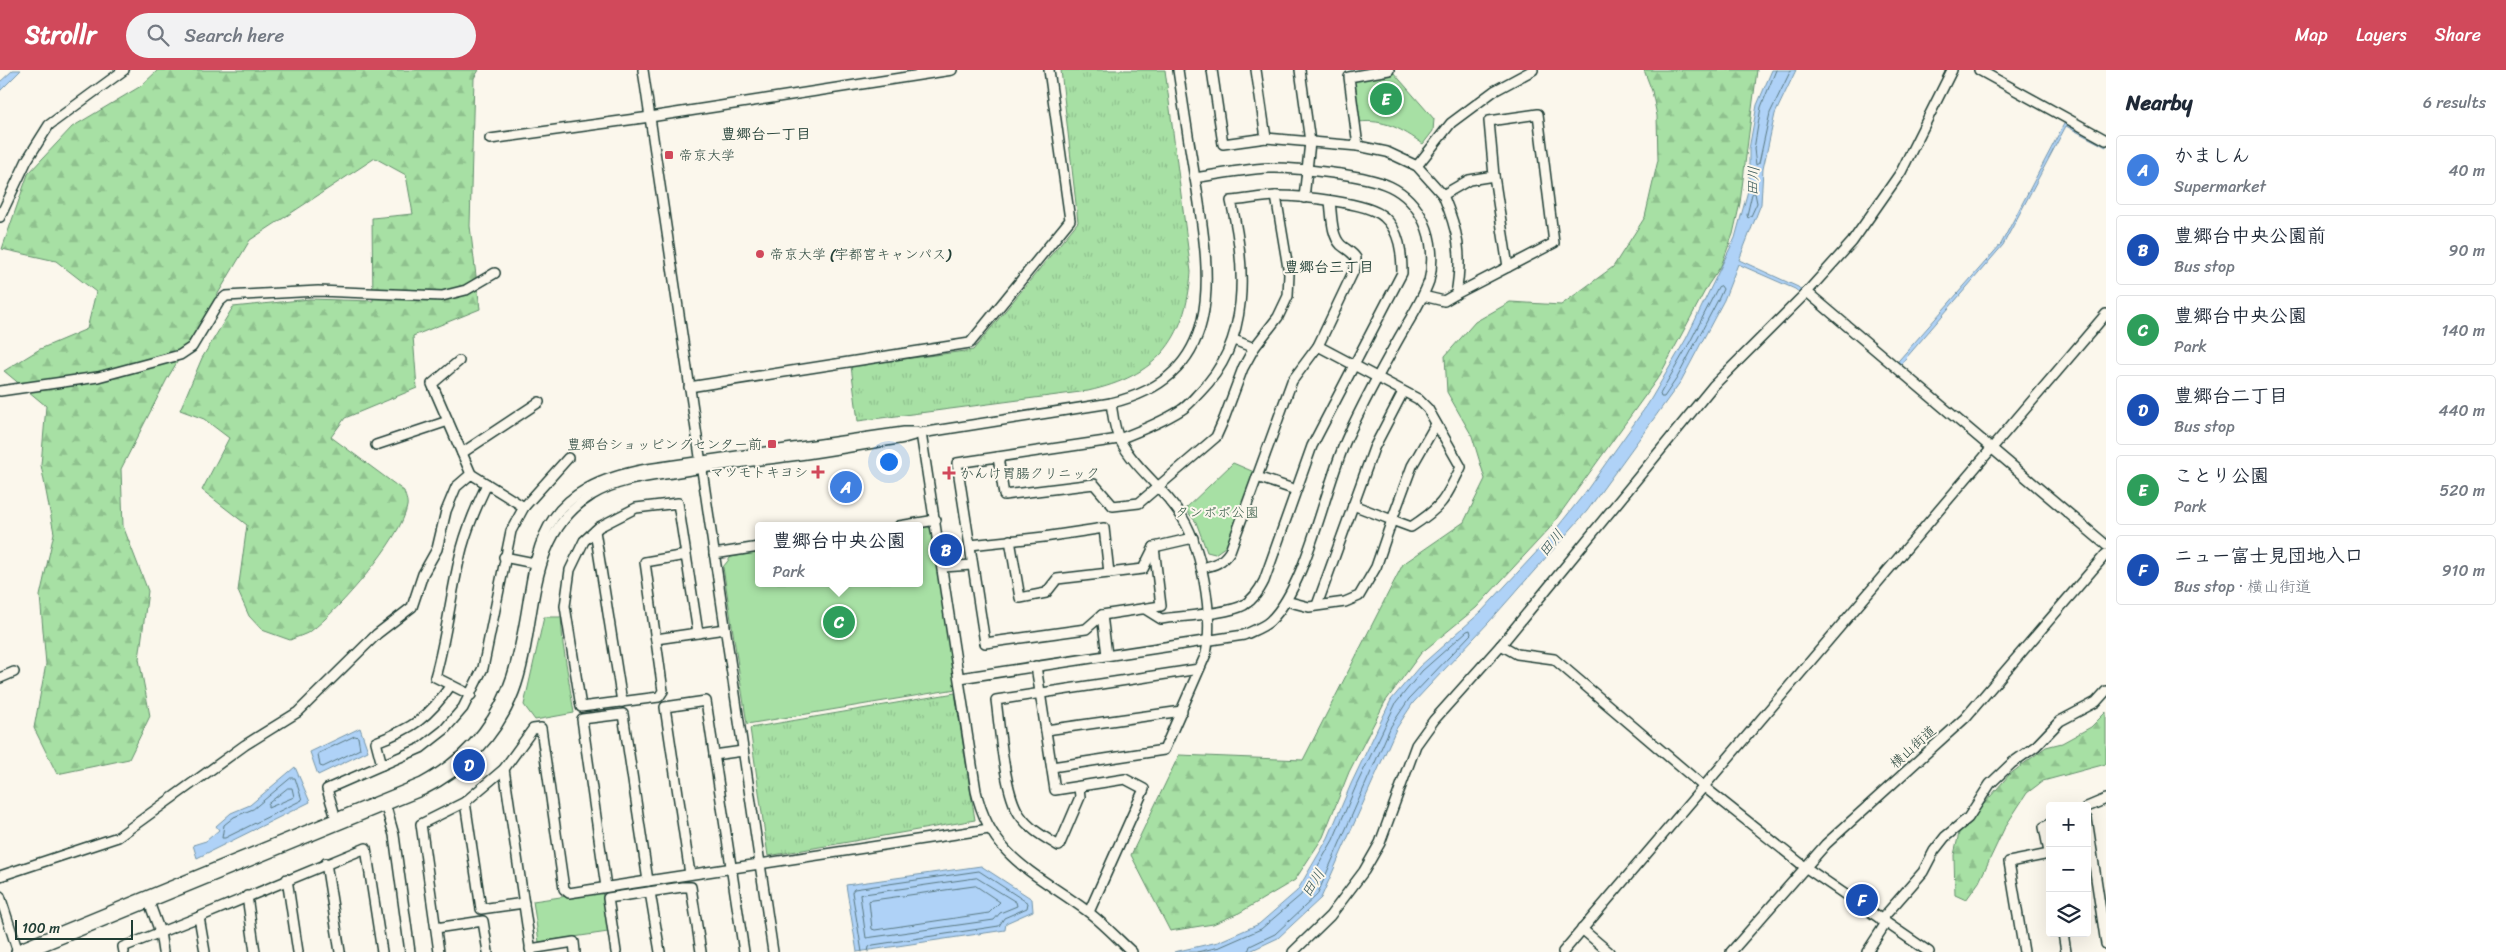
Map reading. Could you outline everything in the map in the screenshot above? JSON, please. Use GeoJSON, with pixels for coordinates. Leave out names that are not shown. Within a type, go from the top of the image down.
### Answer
{"type":"FeatureCollection","features":[{"type":"Feature","properties":{"kind":"street"},"geometry":{"type":"LineString","coordinates":[[0,217],[27,160],[49,125],[124,70]]}},
{"type":"Feature","properties":{"kind":"street"},"geometry":{"type":"LineString","coordinates":[[643,70],[773,952]]}},
{"type":"Feature","properties":{"kind":"street"},"geometry":{"type":"LineString","coordinates":[[490,139],[650,117],[952,70]]}},
{"type":"Feature","properties":{"kind":"street"},"geometry":{"type":"LineString","coordinates":[[689,387],[970,343],[1070,220],[1049,70]]}},
{"type":"Feature","properties":{"kind":"street"},"geometry":{"type":"LineString","coordinates":[[17,952],[26,952],[150,898],[384,802],[444,770],[461,756],[488,726],[498,709],[512,674],[537,563],[558,526],[568,514],[592,495],[627,481],[701,464],[904,438],[921,433],[1111,403],[1139,395],[1166,378],[1179,365],[1199,334],[1204,319],[1208,281],[1205,246],[1178,70]]}},
{"type":"Feature","properties":{"kind":"street"},"geometry":{"type":"LineString","coordinates":[[1212,70],[1223,144],[1266,138],[1358,146],[1386,152],[1417,166],[1444,194],[1459,243],[1461,268],[1456,294]]}},
{"type":"Feature","properties":{"kind":"street"},"geometry":{"type":"LineString","coordinates":[[1256,70],[1266,138]]}},
{"type":"Feature","properties":{"kind":"street"},"geometry":{"type":"LineString","coordinates":[[1300,70],[1310,142],[1304,198]]}},
{"type":"Feature","properties":{"kind":"street"},"geometry":{"type":"LineString","coordinates":[[1358,146],[1348,73],[1389,70]]}},
{"type":"Feature","properties":{"kind":"street"},"geometry":{"type":"LineString","coordinates":[[1417,166],[1451,123],[1494,91],[1533,70]]}},
{"type":"Feature","properties":{"kind":"street"},"geometry":{"type":"LineString","coordinates":[[1293,952],[1330,916],[1364,871],[1380,843],[1416,745],[1450,701],[1501,645],[1713,386],[1807,292],[1852,242],[1877,209],[1901,172],[1952,70]]}},
{"type":"Feature","properties":{"kind":"street"},"geometry":{"type":"LineString","coordinates":[[1979,70],[2106,140]]}},
{"type":"Feature","properties":{"kind":"street"},"geometry":{"type":"LineString","coordinates":[[1423,296],[1444,301],[1554,243],[1538,114],[1489,121],[1494,176],[1508,267]]}},
{"type":"Feature","properties":{"kind":"street"},"geometry":{"type":"LineString","coordinates":[[960,678],[1244,635],[1270,622],[1286,601],[1300,571],[1340,452],[1377,378],[1423,296],[1429,279],[1431,242],[1428,229],[1413,203],[1401,192],[1384,182],[1307,169],[1270,168],[1195,178]]}},
{"type":"Feature","properties":{"kind":"street"},"geometry":{"type":"LineString","coordinates":[[1444,194],[1469,180],[1494,176]]}},
{"type":"Feature","properties":{"kind":"street"},"geometry":{"type":"LineString","coordinates":[[998,457],[1004,495],[1094,484],[1113,506],[1140,502],[1216,437],[1243,368],[1254,348],[1278,317],[1288,296],[1289,274],[1276,196]]}},
{"type":"Feature","properties":{"kind":"street"},"geometry":{"type":"LineString","coordinates":[[1145,608],[1161,619],[1242,606],[1256,596],[1264,581],[1312,446],[1352,365],[1402,273],[1402,255],[1396,233],[1384,216],[1367,206],[1304,198],[1276,196],[1231,201],[1242,278],[1241,307],[1234,340],[1212,380],[1183,409],[1144,430],[1119,439],[957,463],[985,643],[1086,629],[1102,616],[1145,608],[1161,606],[1154,547]]}},
{"type":"Feature","properties":{"kind":"street"},"geometry":{"type":"LineString","coordinates":[[1201,568],[1215,566],[1224,560],[1230,551],[1292,381],[1318,346],[1355,268],[1356,258],[1334,236],[1330,202]]}},
{"type":"Feature","properties":{"kind":"street"},"geometry":{"type":"LineString","coordinates":[[0,391],[98,377],[188,351],[220,302],[226,296],[318,291],[442,296],[466,290],[496,273]]}},
{"type":"Feature","properties":{"kind":"street"},"geometry":{"type":"LineString","coordinates":[[1807,292],[2106,545]]}},
{"type":"Feature","properties":{"kind":"street"},"geometry":{"type":"LineString","coordinates":[[1563,952],[2106,314]]}},
{"type":"Feature","properties":{"kind":"street"},"geometry":{"type":"LineString","coordinates":[[1234,340],[1254,348]]}},
{"type":"Feature","properties":{"kind":"street"},"geometry":{"type":"LineString","coordinates":[[1318,346],[1418,399],[1428,409],[1460,467],[1445,500],[1435,512],[1411,527],[1353,505]]}},
{"type":"Feature","properties":{"kind":"street"},"geometry":{"type":"LineString","coordinates":[[459,362],[432,384],[471,474],[524,507]]}},
{"type":"Feature","properties":{"kind":"street"},"geometry":{"type":"LineString","coordinates":[[1317,605],[1374,448],[1403,392]]}},
{"type":"Feature","properties":{"kind":"street"},"geometry":{"type":"LineString","coordinates":[[462,453],[540,402]]}},
{"type":"Feature","properties":{"kind":"street"},"geometry":{"type":"LineString","coordinates":[[1052,767],[1164,750],[1182,711],[1209,639],[1201,568],[1193,538],[1178,510],[1142,470],[1119,439],[1111,403]]}},
{"type":"Feature","properties":{"kind":"street"},"geometry":{"type":"LineString","coordinates":[[376,445],[448,422]]}},
{"type":"Feature","properties":{"kind":"street"},"geometry":{"type":"LineString","coordinates":[[1286,601],[1309,606],[1345,602],[1359,596],[1376,567],[1412,466],[1436,424]]}},
{"type":"Feature","properties":{"kind":"street"},"geometry":{"type":"LineString","coordinates":[[921,433],[936,520],[976,791],[989,829],[998,843],[1015,859],[1089,912],[1132,952]]}},
{"type":"Feature","properties":{"kind":"street"},"geometry":{"type":"LineString","coordinates":[[337,821],[327,789],[421,748],[444,730],[463,708],[471,695],[482,668],[511,531],[524,507],[568,458]]}},
{"type":"Feature","properties":{"kind":"street"},"geometry":{"type":"LineString","coordinates":[[0,876],[118,837],[245,745],[298,712],[377,634],[412,607],[423,574],[437,549],[446,511],[456,487],[471,474]]}},
{"type":"Feature","properties":{"kind":"street"},"geometry":{"type":"LineString","coordinates":[[1257,476],[1296,490]]}},
{"type":"Feature","properties":{"kind":"street"},"geometry":{"type":"LineString","coordinates":[[471,695],[435,677],[442,652],[462,549],[472,517],[487,484]]}},
{"type":"Feature","properties":{"kind":"street"},"geometry":{"type":"LineString","coordinates":[[686,556],[645,562],[663,691],[659,697],[581,707],[565,606],[570,570],[584,541],[613,518],[636,508],[678,503],[698,633]]}},
{"type":"Feature","properties":{"kind":"street"},"geometry":{"type":"LineString","coordinates":[[923,522],[936,520]]}},
{"type":"Feature","properties":{"kind":"street"},"geometry":{"type":"LineString","coordinates":[[970,545],[1104,528],[1109,573]]}},
{"type":"Feature","properties":{"kind":"street"},"geometry":{"type":"LineString","coordinates":[[595,531],[622,702]]}},
{"type":"Feature","properties":{"kind":"street"},"geometry":{"type":"LineString","coordinates":[[1154,547],[1193,538]]}},
{"type":"Feature","properties":{"kind":"street"},"geometry":{"type":"LineString","coordinates":[[1010,540],[1020,598],[1046,593],[1057,579],[1143,569],[1154,547]]}},
{"type":"Feature","properties":{"kind":"street"},"geometry":{"type":"LineString","coordinates":[[714,554],[755,548]]}},
{"type":"Feature","properties":{"kind":"street","name":"横山街道"},"geometry":{"type":"LineString","coordinates":[[1731,952],[1826,844],[1965,718],[2106,554]]}},
{"type":"Feature","properties":{"kind":"street"},"geometry":{"type":"LineString","coordinates":[[504,557],[537,563]]}},
{"type":"Feature","properties":{"kind":"street"},"geometry":{"type":"LineString","coordinates":[[943,567],[972,565]]}},
{"type":"Feature","properties":{"kind":"street"},"geometry":{"type":"LineString","coordinates":[[1102,616],[1107,655]]}},
{"type":"Feature","properties":{"kind":"street"},"geometry":{"type":"LineString","coordinates":[[656,639],[725,629]]}},
{"type":"Feature","properties":{"kind":"street"},"geometry":{"type":"LineString","coordinates":[[1501,645],[1517,654],[1554,659],[1703,786],[1805,867],[1929,952]]}},
{"type":"Feature","properties":{"kind":"street"},"geometry":{"type":"LineString","coordinates":[[1036,666],[1055,790],[1125,779],[1144,789],[1089,912]]}},
{"type":"Feature","properties":{"kind":"street"},"geometry":{"type":"LineString","coordinates":[[1079,787],[1080,797],[1059,846],[1035,831],[1020,815],[1011,799],[996,700],[1199,669]]}},
{"type":"Feature","properties":{"kind":"street"},"geometry":{"type":"LineString","coordinates":[[0,678],[14,672]]}},
{"type":"Feature","properties":{"kind":"street"},"geometry":{"type":"LineString","coordinates":[[382,765],[376,742],[406,730],[421,720],[436,706],[451,686]]}},
{"type":"Feature","properties":{"kind":"street"},"geometry":{"type":"LineString","coordinates":[[1867,952],[1884,922],[1923,872],[1934,851],[1945,837],[1968,818],[1990,784],[2012,763],[2036,746],[2060,721],[2096,702],[2106,691]]}},
{"type":"Feature","properties":{"kind":"street"},"geometry":{"type":"LineString","coordinates":[[690,874],[666,707],[706,701],[744,952]]}},
{"type":"Feature","properties":{"kind":"street"},"geometry":{"type":"LineString","coordinates":[[1046,730],[1182,711]]}},
{"type":"Feature","properties":{"kind":"street"},"geometry":{"type":"LineString","coordinates":[[606,887],[582,719],[623,714],[648,880]]}},
{"type":"Feature","properties":{"kind":"street"},"geometry":{"type":"LineString","coordinates":[[439,952],[421,824],[465,802],[504,769],[533,729],[541,728],[564,889],[569,893],[989,829]]}},
{"type":"Feature","properties":{"kind":"street"},"geometry":{"type":"LineString","coordinates":[[714,755],[743,751]]}},
{"type":"Feature","properties":{"kind":"street"},"geometry":{"type":"LineString","coordinates":[[504,769],[531,951],[574,942],[575,952]]}},
{"type":"Feature","properties":{"kind":"street"},"geometry":{"type":"LineString","coordinates":[[2091,805],[2106,799]]}},
{"type":"Feature","properties":{"kind":"street"},"geometry":{"type":"LineString","coordinates":[[384,802],[395,842],[410,952]]}},
{"type":"Feature","properties":{"kind":"street"},"geometry":{"type":"LineString","coordinates":[[465,802],[481,909],[524,903]]}},
{"type":"Feature","properties":{"kind":"street"},"geometry":{"type":"LineString","coordinates":[[2091,845],[2106,944]]}},
{"type":"Feature","properties":{"kind":"street"},"geometry":{"type":"LineString","coordinates":[[124,952],[123,947],[366,848],[382,952]]}},
{"type":"Feature","properties":{"kind":"street"},"geometry":{"type":"LineString","coordinates":[[2024,952],[2008,862],[2046,857]]}},
{"type":"Feature","properties":{"kind":"street"},"geometry":{"type":"LineString","coordinates":[[326,864],[340,952]]}},
{"type":"Feature","properties":{"kind":"street"},"geometry":{"type":"LineString","coordinates":[[287,879],[298,952]]}},
{"type":"Feature","properties":{"kind":"street"},"geometry":{"type":"LineString","coordinates":[[616,952],[608,898],[691,887],[701,952]]}},
{"type":"Feature","properties":{"kind":"street"},"geometry":{"type":"LineString","coordinates":[[650,892],[660,952]]}},
{"type":"Feature","properties":{"kind":"street"},"geometry":{"type":"LineString","coordinates":[[0,896],[17,952]]}},
{"type":"Feature","properties":{"kind":"street"},"geometry":{"type":"LineString","coordinates":[[247,896],[255,952]]}},
{"type":"Feature","properties":{"kind":"street"},"geometry":{"type":"LineString","coordinates":[[150,898],[160,932],[163,952]]}},
{"type":"Feature","properties":{"kind":"street"},"geometry":{"type":"LineString","coordinates":[[17,952],[25,946],[150,898]]}},
{"type":"Feature","properties":{"kind":"street"},"geometry":{"type":"LineString","coordinates":[[199,917],[205,952]]}},
{"type":"Feature","properties":{"kind":"street"},"geometry":{"type":"LineString","coordinates":[[436,928],[483,921],[488,952]]}},
{"type":"Feature","properties":{"kind":"street"},"geometry":{"type":"LineString","coordinates":[[1582,930],[1609,952]]}},
{"type":"Feature","properties":{"kind":"street"},"geometry":{"type":"LineString","coordinates":[[2064,937],[2066,952]]}},
{"type":"Feature","properties":{"kind":"green space"},"geometry":{"type":"Polygon","coordinates":[[[158,70],[479,70],[474,78],[470,226],[480,309],[413,336],[417,388],[345,418],[331,437],[404,491],[407,506],[394,536],[352,591],[311,631],[290,640],[262,630],[249,616],[238,591],[247,525],[202,490],[229,438],[204,419],[180,410],[202,358],[233,307],[310,299],[373,301],[372,218],[413,214],[406,175],[375,158],[250,240],[167,379],[121,469],[123,526],[148,591],[139,659],[150,716],[129,759],[57,774],[34,728],[46,664],[40,596],[54,533],[41,465],[46,406],[4,371],[40,349],[87,329],[96,292],[56,261],[2,249],[28,174],[72,127],[141,86],[158,70]]]}},
{"type":"Feature","properties":{"kind":"green space"},"geometry":{"type":"Polygon","coordinates":[[[1061,70],[1165,70],[1191,272],[1188,296],[1182,318],[1174,336],[1163,352],[1149,365],[1132,376],[1088,391],[858,421],[851,366],[973,350],[1078,222],[1061,70]]]}},
{"type":"Feature","properties":{"kind":"green space"},"geometry":{"type":"Polygon","coordinates":[[[1644,70],[1757,70],[1740,203],[1733,234],[1721,266],[1708,285],[1660,375],[1549,529],[1476,608],[1421,653],[1385,702],[1349,772],[1323,837],[1295,880],[1239,913],[1213,924],[1170,931],[1131,855],[1179,755],[1303,760],[1403,564],[1464,522],[1485,479],[1472,436],[1447,392],[1445,356],[1475,322],[1510,302],[1561,305],[1613,267],[1645,217],[1658,160],[1657,116],[1652,91],[1644,70]]]}},
{"type":"Feature","properties":{"kind":"green space"},"geometry":{"type":"Polygon","coordinates":[[[1393,72],[1434,119],[1433,131],[1423,144],[1392,126],[1377,122],[1359,122],[1352,79],[1393,72]]]}},
{"type":"Feature","properties":{"kind":"green space","name":"タンポポ公園"},"geometry":{"type":"Polygon","coordinates":[[[1233,463],[1254,472],[1229,544],[1215,554],[1207,552],[1196,522],[1185,509],[1233,463]]]}},
{"type":"Feature","properties":{"kind":"green space"},"geometry":{"type":"Polygon","coordinates":[[[923,526],[927,526],[935,532],[956,689],[747,724],[723,567],[731,557],[755,553],[755,587],[923,587],[923,526]]]}},
{"type":"Feature","properties":{"kind":"green space"},"geometry":{"type":"Polygon","coordinates":[[[544,617],[561,617],[563,644],[574,713],[535,720],[524,705],[544,617]]]}},
{"type":"Feature","properties":{"kind":"green space"},"geometry":{"type":"Polygon","coordinates":[[[955,693],[975,820],[768,856],[750,728],[955,693]]]}},
{"type":"Feature","properties":{"kind":"green space"},"geometry":{"type":"Polygon","coordinates":[[[2106,712],[2106,764],[2043,781],[2027,793],[2005,827],[1979,882],[1966,900],[1955,895],[1954,855],[1959,833],[2009,775],[2046,747],[2062,743],[2091,727],[2106,712]]]}},
{"type":"Feature","properties":{"kind":"green space"},"geometry":{"type":"Polygon","coordinates":[[[602,891],[608,932],[539,942],[533,901],[602,891]]]}},
{"type":"Feature","properties":{"kind":"water"},"geometry":{"type":"Polygon","coordinates":[[[13,70],[21,70],[0,91],[0,82],[13,70]]]}},
{"type":"Feature","properties":{"kind":"water","name":"田川"},"geometry":{"type":"Polygon","coordinates":[[[1772,70],[1796,70],[1775,114],[1763,169],[1761,204],[1739,260],[1798,287],[1892,368],[2001,244],[2065,122],[2106,144],[2106,147],[2066,126],[2003,245],[1894,372],[1795,289],[1738,264],[1724,300],[1681,381],[1587,511],[1489,622],[1413,703],[1396,729],[1321,898],[1278,938],[1248,952],[1174,952],[1218,942],[1259,924],[1297,891],[1328,838],[1351,784],[1391,700],[1419,667],[1481,612],[1544,544],[1584,494],[1648,404],[1686,339],[1735,238],[1749,187],[1749,149],[1757,105],[1772,70]]]}},
{"type":"Feature","properties":{"kind":"water"},"geometry":{"type":"Polygon","coordinates":[[[360,728],[368,751],[318,775],[310,752],[360,728]]]}},
{"type":"Feature","properties":{"kind":"water"},"geometry":{"type":"Polygon","coordinates":[[[295,767],[310,802],[197,858],[193,845],[206,841],[219,830],[216,826],[231,813],[250,805],[295,767]]]}},
{"type":"Feature","properties":{"kind":"water"},"geometry":{"type":"Polygon","coordinates":[[[981,866],[1032,899],[1033,911],[1006,923],[1005,930],[857,952],[846,885],[981,866]]]}},
{"type":"Feature","properties":{"kind":"place","name":"ことり公園"},"geometry":{"type":"Point","coordinates":[1386,99]}},
{"type":"Feature","properties":{"kind":"place","name":"帝京大学"},"geometry":{"type":"Point","coordinates":[669,155]}},
{"type":"Feature","properties":{"kind":"place","name":"帝京大学 (宇都宮キャンパス)"},"geometry":{"type":"Point","coordinates":[760,254]}},
{"type":"Feature","properties":{"kind":"place","name":"豊郷台ショッピングセンター前"},"geometry":{"type":"Point","coordinates":[772,444]}},
{"type":"Feature","properties":{"kind":"place","name":"マツモトキヨシ"},"geometry":{"type":"Point","coordinates":[818,472]}},
{"type":"Feature","properties":{"kind":"place","name":"かんけ胃腸クリニック"},"geometry":{"type":"Point","coordinates":[949,473]}},
{"type":"Feature","properties":{"kind":"place","name":"かましん"},"geometry":{"type":"Point","coordinates":[846,487]}},
{"type":"Feature","properties":{"kind":"place","name":"豊郷台中央公園前"},"geometry":{"type":"Point","coordinates":[946,550]}},
{"type":"Feature","properties":{"kind":"place","name":"豊郷台中央公園"},"geometry":{"type":"Point","coordinates":[839,622]}},
{"type":"Feature","properties":{"kind":"place","name":"豊郷台二丁目"},"geometry":{"type":"Point","coordinates":[469,765]}},
{"type":"Feature","properties":{"kind":"place","name":"ニュー富士見団地入口"},"geometry":{"type":"Point","coordinates":[1862,900]}},
{"type":"Feature","properties":{"kind":"district","name":"豊郷台一丁目"},"geometry":{"type":"Point","coordinates":[766,134]}},
{"type":"Feature","properties":{"kind":"district","name":"豊郷台三丁目"},"geometry":{"type":"Point","coordinates":[1329,267]}}]}
